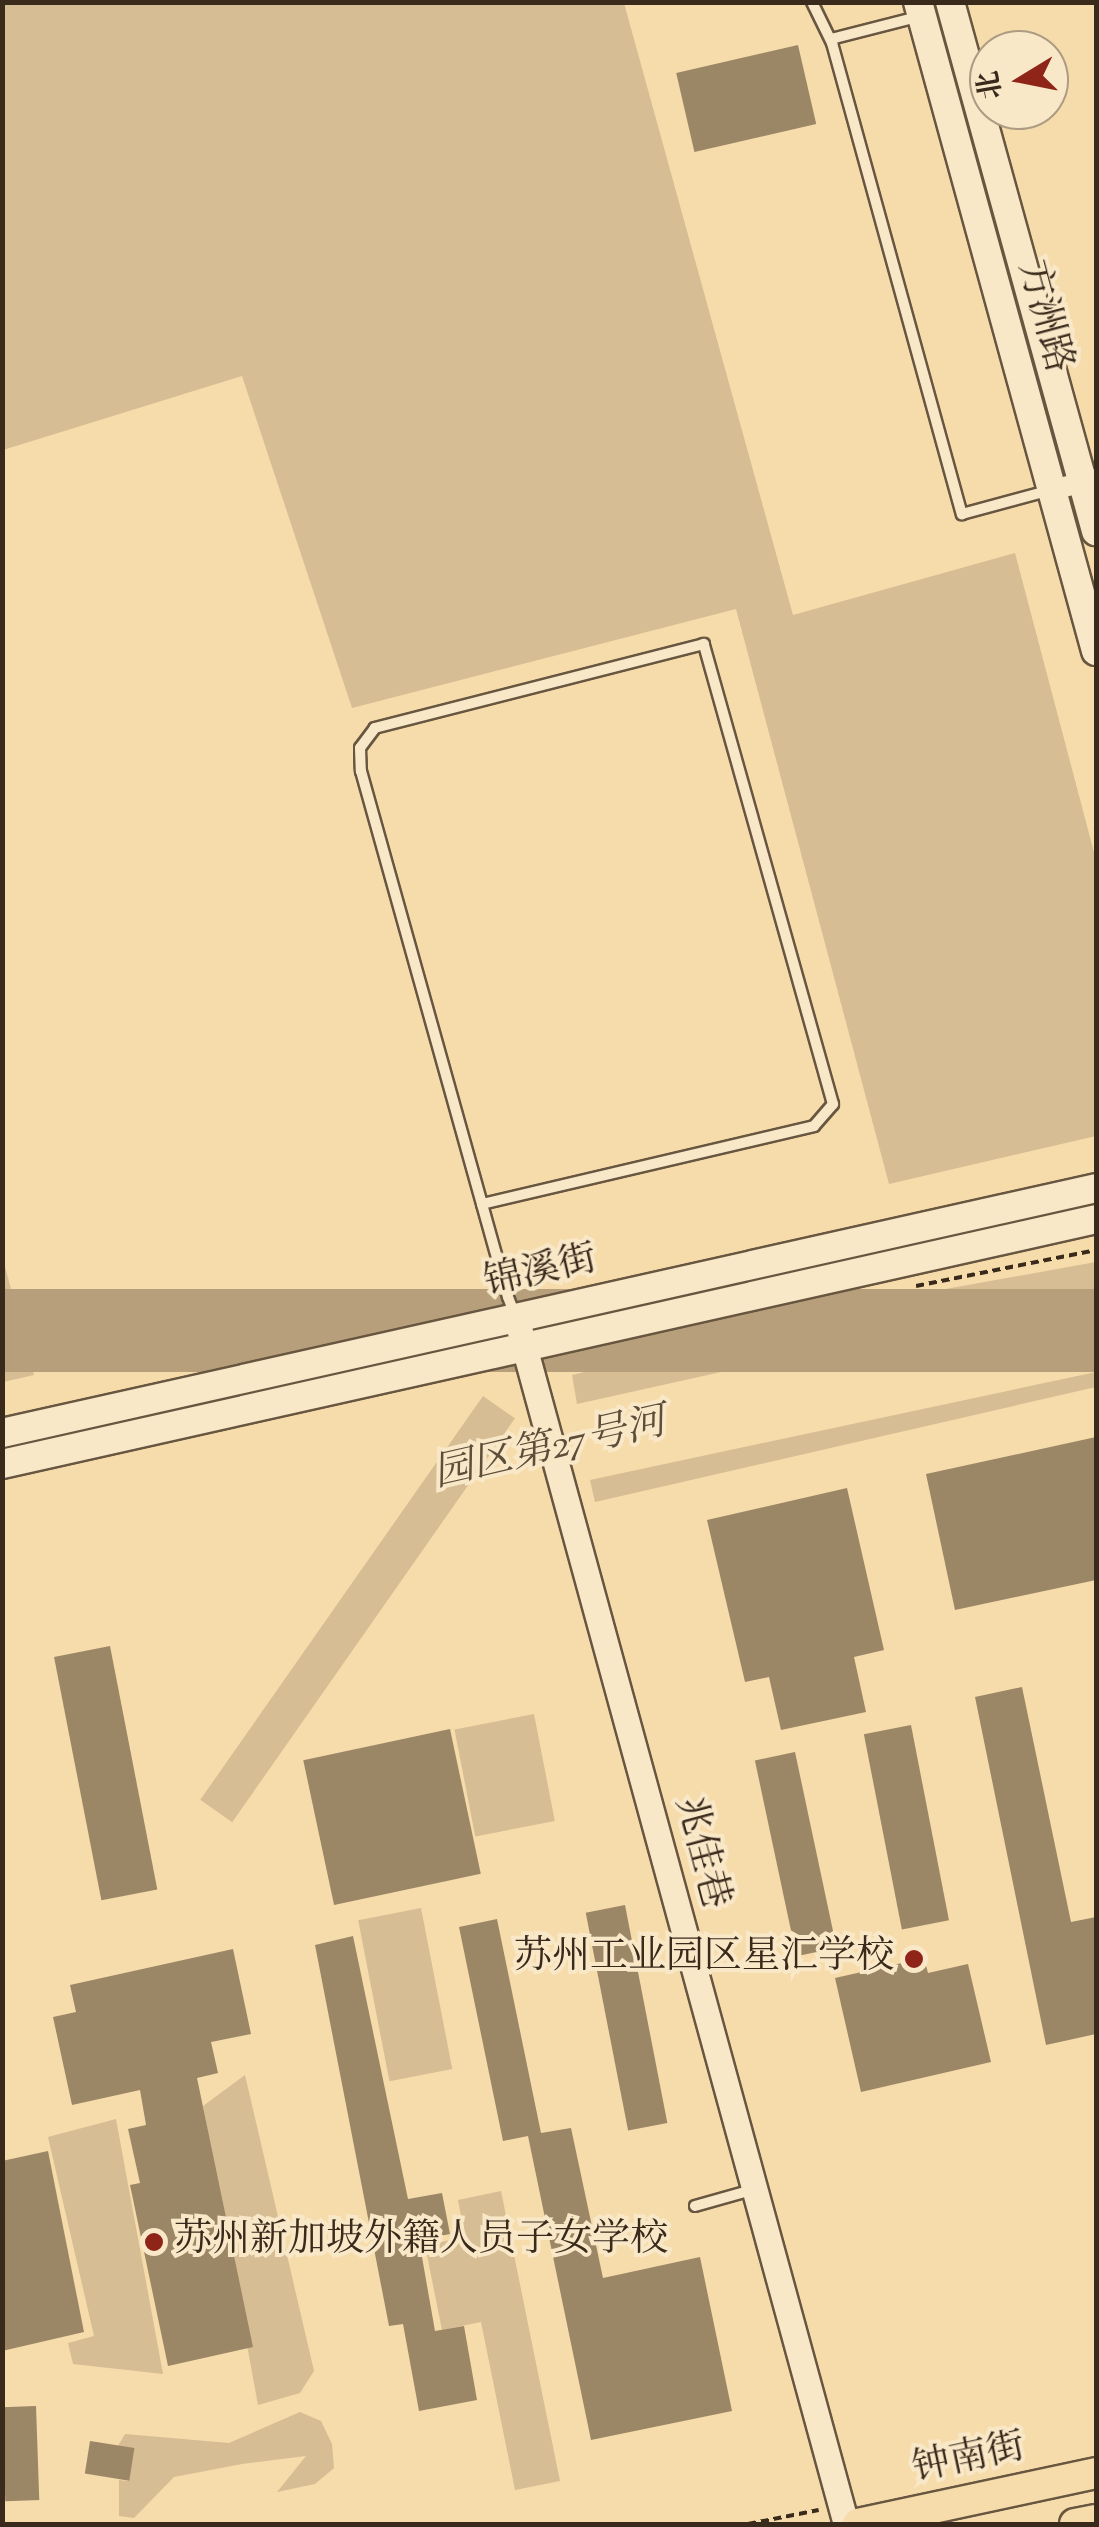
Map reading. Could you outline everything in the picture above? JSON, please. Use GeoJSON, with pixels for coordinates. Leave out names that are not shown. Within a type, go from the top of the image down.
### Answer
{"type":"FeatureCollection","features":[{"type":"Feature","properties":{"kind":"main road","name":"方洲路"},"geometry":{"type":"LineString","coordinates":[[950,2],[1089,480],[1096,531]]}},
{"type":"Feature","properties":{"kind":"main road","name":"方洲路"},"geometry":{"type":"LineString","coordinates":[[919,9],[1096,650]]}},
{"type":"Feature","properties":{"kind":"main road","name":"锦溪街"},"geometry":{"type":"LineString","coordinates":[[2,1433],[1096,1188]]}},
{"type":"Feature","properties":{"kind":"main road","name":"锦溪街"},"geometry":{"type":"LineString","coordinates":[[2,1464],[1096,1220]]}},
{"type":"Feature","properties":{"kind":"main road","name":"钟南街"},"geometry":{"type":"LineString","coordinates":[[858,2524],[1096,2473]]}},
{"type":"Feature","properties":{"kind":"main road"},"geometry":{"type":"LineString","coordinates":[[1075,2524],[1096,2520]]}},
{"type":"Feature","properties":{"kind":"street"},"geometry":{"type":"LineString","coordinates":[[1052,490],[1089,480]]}},
{"type":"Feature","properties":{"kind":"street","name":"兆佳巷"},"geometry":{"type":"LineString","coordinates":[[516,1317],[846,2524]]}},
{"type":"Feature","properties":{"kind":"lane"},"geometry":{"type":"LineString","coordinates":[[812,2],[831,39],[962,514],[1052,490]]}},
{"type":"Feature","properties":{"kind":"lane"},"geometry":{"type":"LineString","coordinates":[[831,39],[919,9]]}},
{"type":"Feature","properties":{"kind":"lane"},"geometry":{"type":"LineString","coordinates":[[482,1204],[814,1126],[833,1104],[704,644],[364,736],[361,771],[482,1204],[516,1317]]}},
{"type":"Feature","properties":{"kind":"lane"},"geometry":{"type":"LineString","coordinates":[[695,2206],[753,2190]]}},
{"type":"Feature","properties":{"kind":"shaded area"},"geometry":{"type":"Polygon","coordinates":[[[3,2],[624,3],[793,615],[1015,553],[1096,860],[1096,1136],[889,1184],[736,609],[352,708],[242,376],[3,450],[3,2]]]}},
{"type":"Feature","properties":{"kind":"shaded area"},"geometry":{"type":"Polygon","coordinates":[[[3,1259],[34,1375],[2,1382],[3,1259]]]}},
{"type":"Feature","properties":{"kind":"shaded area"},"geometry":{"type":"Polygon","coordinates":[[[1096,1262],[1096,1289],[577,1404],[572,1375],[879,1301],[1096,1262]]]}},
{"type":"Feature","properties":{"kind":"shaded area"},"geometry":{"type":"Polygon","coordinates":[[[1096,1372],[1096,1387],[595,1502],[590,1480],[1096,1372]]]}},
{"type":"Feature","properties":{"kind":"shaded area"},"geometry":{"type":"Polygon","coordinates":[[[483,1396],[515,1418],[232,1822],[200,1800],[483,1396]]]}},
{"type":"Feature","properties":{"kind":"shaded area"},"geometry":{"type":"Polygon","coordinates":[[[534,1714],[555,1821],[475,1836],[454,1729],[534,1714]]]}},
{"type":"Feature","properties":{"kind":"shaded area"},"geometry":{"type":"Polygon","coordinates":[[[421,1908],[452,2069],[389,2081],[358,1920],[421,1908]]]}},
{"type":"Feature","properties":{"kind":"shaded area"},"geometry":{"type":"Polygon","coordinates":[[[245,2075],[314,2371],[300,2393],[258,2405],[203,2106],[245,2075]]]}},
{"type":"Feature","properties":{"kind":"shaded area"},"geometry":{"type":"Polygon","coordinates":[[[116,2119],[163,2374],[73,2364],[68,2343],[94,2336],[48,2137],[116,2119]]]}},
{"type":"Feature","properties":{"kind":"shaded area"},"geometry":{"type":"Polygon","coordinates":[[[501,2191],[560,2481],[515,2490],[481,2322],[442,2330],[425,2245],[465,2237],[458,2200],[501,2191]]]}},
{"type":"Feature","properties":{"kind":"shaded area"},"geometry":{"type":"Polygon","coordinates":[[[300,2412],[321,2421],[332,2444],[334,2468],[315,2484],[277,2492],[306,2456],[242,2464],[174,2477],[134,2518],[119,2516],[119,2480],[128,2481],[134,2449],[118,2446],[125,2434],[229,2443],[300,2412]]]}},
{"type":"Feature","properties":{"kind":"water"},"geometry":{"type":"Polygon","coordinates":[[[2,1289],[1096,1289],[1096,1372],[2,1372],[2,1289]]]}},
{"type":"Feature","properties":{"kind":"building"},"geometry":{"type":"Polygon","coordinates":[[[798,45],[816,124],[694,152],[676,73],[798,45]]]}},
{"type":"Feature","properties":{"kind":"building"},"geometry":{"type":"Polygon","coordinates":[[[1096,1437],[1096,1580],[955,1610],[926,1474],[1096,1437]]]}},
{"type":"Feature","properties":{"kind":"building"},"geometry":{"type":"Polygon","coordinates":[[[847,1488],[884,1650],[854,1657],[866,1712],[781,1730],[769,1677],[745,1682],[707,1520],[847,1488]]]}},
{"type":"Feature","properties":{"kind":"building"},"geometry":{"type":"Polygon","coordinates":[[[110,1646],[157,1889],[101,1900],[54,1657],[110,1646]]]}},
{"type":"Feature","properties":{"kind":"building"},"geometry":{"type":"Polygon","coordinates":[[[1022,1687],[1071,1922],[1096,1917],[1096,2034],[1046,2045],[975,1697],[1022,1687]]]}},
{"type":"Feature","properties":{"kind":"building"},"geometry":{"type":"Polygon","coordinates":[[[911,1725],[949,1920],[902,1930],[864,1734],[911,1725]]]}},
{"type":"Feature","properties":{"kind":"building"},"geometry":{"type":"Polygon","coordinates":[[[450,1729],[481,1874],[334,1905],[303,1760],[450,1729]]]}},
{"type":"Feature","properties":{"kind":"building"},"geometry":{"type":"Polygon","coordinates":[[[795,1752],[837,1948],[796,1956],[755,1761],[795,1752]]]}},
{"type":"Feature","properties":{"kind":"building"},"geometry":{"type":"Polygon","coordinates":[[[625,1905],[667,2123],[628,2131],[586,1913],[625,1905]]]}},
{"type":"Feature","properties":{"kind":"building"},"geometry":{"type":"Polygon","coordinates":[[[497,1919],[541,2133],[571,2128],[603,2278],[700,2257],[732,2411],[591,2440],[528,2136],[503,2141],[459,1927],[497,1919]]]}},
{"type":"Feature","properties":{"kind":"building"},"geometry":{"type":"Polygon","coordinates":[[[353,1936],[408,2199],[442,2193],[450,2234],[419,2240],[435,2331],[464,2326],[477,2400],[419,2411],[403,2324],[389,2326],[315,1945],[353,1936]]]}},
{"type":"Feature","properties":{"kind":"building"},"geometry":{"type":"Polygon","coordinates":[[[233,1949],[251,2034],[211,2042],[218,2073],[197,2078],[253,2347],[168,2366],[130,2185],[140,2183],[128,2129],[146,2125],[140,2090],[72,2105],[53,2017],[76,2012],[70,1985],[233,1949]]]}},
{"type":"Feature","properties":{"kind":"building"},"geometry":{"type":"Polygon","coordinates":[[[924,1958],[928,1973],[968,1964],[991,2062],[861,2092],[835,1978],[924,1958]]]}},
{"type":"Feature","properties":{"kind":"building"},"geometry":{"type":"Polygon","coordinates":[[[48,2151],[84,2332],[2,2351],[2,2161],[48,2151]]]}},
{"type":"Feature","properties":{"kind":"building"},"geometry":{"type":"Polygon","coordinates":[[[36,2406],[39,2500],[5,2501],[2,2407],[36,2406]]]}},
{"type":"Feature","properties":{"kind":"building"},"geometry":{"type":"Polygon","coordinates":[[[90,2441],[134,2448],[129,2481],[85,2474],[90,2441]]]}},
{"type":"Feature","properties":{"kind":"place","name":"苏州工业园区星汇学校"},"geometry":{"type":"Point","coordinates":[914,1959]}},
{"type":"Feature","properties":{"kind":"place","name":"苏州新加坡外籍人员子女学校"},"geometry":{"type":"Point","coordinates":[154,2242]}},
{"type":"Feature","properties":{"kind":"water label","name":"园区第27号河"},"geometry":{"type":"Point","coordinates":[550,1450]}}]}
